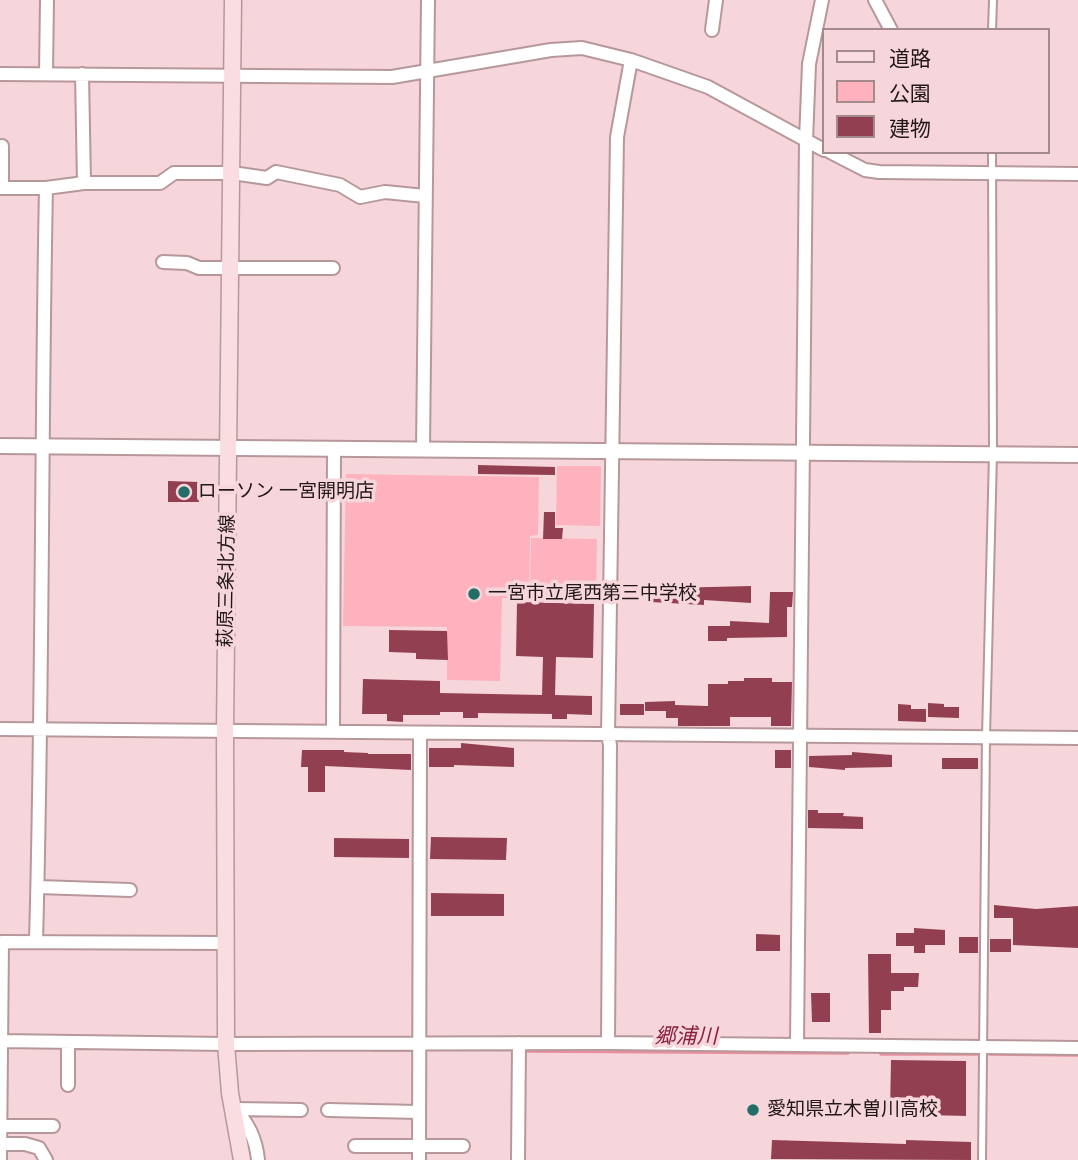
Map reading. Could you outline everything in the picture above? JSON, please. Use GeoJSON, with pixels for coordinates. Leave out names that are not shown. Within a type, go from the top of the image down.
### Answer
{"type":"FeatureCollection","features":[{"type":"Feature","properties":{"kind":"main road","name":"萩原三条北方線"},"geometry":{"type":"LineString","coordinates":[[233,0],[225,730],[226,1044],[242,1160]]}},
{"type":"Feature","properties":{"kind":"street"},"geometry":{"type":"LineString","coordinates":[[46,74],[47,0]]}},
{"type":"Feature","properties":{"kind":"street"},"geometry":{"type":"LineString","coordinates":[[424,449],[428,0]]}},
{"type":"Feature","properties":{"kind":"street"},"geometry":{"type":"LineString","coordinates":[[712,30],[716,0]]}},
{"type":"Feature","properties":{"kind":"street"},"geometry":{"type":"LineString","coordinates":[[797,1044],[806,141],[809,64],[822,0]]}},
{"type":"Feature","properties":{"kind":"street"},"geometry":{"type":"LineString","coordinates":[[875,0],[890,28]]}},
{"type":"Feature","properties":{"kind":"street"},"geometry":{"type":"LineString","coordinates":[[0,74],[392,77],[551,50],[582,48],[631,60],[708,87],[737,100],[822,149]]}},
{"type":"Feature","properties":{"kind":"street"},"geometry":{"type":"LineString","coordinates":[[608,1043],[608,735],[617,136],[631,60]]}},
{"type":"Feature","properties":{"kind":"street"},"geometry":{"type":"LineString","coordinates":[[82,74],[84,183]]}},
{"type":"Feature","properties":{"kind":"street"},"geometry":{"type":"LineString","coordinates":[[2,146],[1,188],[46,188],[84,183],[160,183],[174,173],[232,173],[267,178],[276,172],[340,185],[360,197],[385,192],[425,196]]}},
{"type":"Feature","properties":{"kind":"street"},"geometry":{"type":"LineString","coordinates":[[834,154],[865,170],[879,172],[1078,174]]}},
{"type":"Feature","properties":{"kind":"street"},"geometry":{"type":"LineString","coordinates":[[36,941],[46,188]]}},
{"type":"Feature","properties":{"kind":"street"},"geometry":{"type":"LineString","coordinates":[[163,262],[187,263],[199,268],[333,268]]}},
{"type":"Feature","properties":{"kind":"street"},"geometry":{"type":"LineString","coordinates":[[0,446],[1078,455]]}},
{"type":"Feature","properties":{"kind":"street"},"geometry":{"type":"LineString","coordinates":[[333,732],[334,449]]}},
{"type":"Feature","properties":{"kind":"street"},"geometry":{"type":"LineString","coordinates":[[0,729],[1078,738]]}},
{"type":"Feature","properties":{"kind":"street"},"geometry":{"type":"LineString","coordinates":[[419,1153],[420,733]]}},
{"type":"Feature","properties":{"kind":"street"},"geometry":{"type":"LineString","coordinates":[[38,887],[130,890]]}},
{"type":"Feature","properties":{"kind":"street"},"geometry":{"type":"LineString","coordinates":[[0,1160],[1,935],[36,941],[226,943]]}},
{"type":"Feature","properties":{"kind":"street"},"geometry":{"type":"LineString","coordinates":[[0,1041],[226,1044],[797,1044],[1078,1048]]}},
{"type":"Feature","properties":{"kind":"street"},"geometry":{"type":"LineString","coordinates":[[68,1043],[68,1086]]}},
{"type":"Feature","properties":{"kind":"street"},"geometry":{"type":"LineString","coordinates":[[518,1160],[519,1043]]}},
{"type":"Feature","properties":{"kind":"street"},"geometry":{"type":"LineString","coordinates":[[234,1109],[301,1110]]}},
{"type":"Feature","properties":{"kind":"street"},"geometry":{"type":"LineString","coordinates":[[234,1109],[246,1120],[257,1147],[258,1160]]}},
{"type":"Feature","properties":{"kind":"street"},"geometry":{"type":"LineString","coordinates":[[328,1110],[419,1112]]}},
{"type":"Feature","properties":{"kind":"street"},"geometry":{"type":"LineString","coordinates":[[0,1126],[53,1126]]}},
{"type":"Feature","properties":{"kind":"street"},"geometry":{"type":"LineString","coordinates":[[0,1144],[25,1144],[39,1148],[46,1160]]}},
{"type":"Feature","properties":{"kind":"street"},"geometry":{"type":"LineString","coordinates":[[355,1146],[419,1153],[463,1146]]}},
{"type":"Feature","properties":{"kind":"lane"},"geometry":{"type":"LineString","coordinates":[[992,28],[993,0]]}},
{"type":"Feature","properties":{"kind":"lane"},"geometry":{"type":"LineString","coordinates":[[982,1160],[986,737],[993,454],[992,154]]}},
{"type":"Feature","properties":{"kind":"green space"},"geometry":{"type":"Polygon","coordinates":[[[557,466],[601,466],[600,526],[556,525],[557,466]]]}},
{"type":"Feature","properties":{"kind":"green space"},"geometry":{"type":"Polygon","coordinates":[[[346,474],[539,477],[538,535],[530,536],[529,598],[502,598],[500,681],[447,680],[447,627],[343,626],[346,474]]]}},
{"type":"Feature","properties":{"kind":"green space"},"geometry":{"type":"Polygon","coordinates":[[[531,538],[597,539],[596,603],[530,602],[531,538]]]}},
{"type":"Feature","properties":{"kind":"building"},"geometry":{"type":"Polygon","coordinates":[[[478,465],[555,467],[555,475],[478,474],[478,465]]]}},
{"type":"Feature","properties":{"kind":"building"},"geometry":{"type":"Polygon","coordinates":[[[168,481],[199,482],[199,502],[168,502],[168,481]]]}},
{"type":"Feature","properties":{"kind":"building"},"geometry":{"type":"Polygon","coordinates":[[[544,512],[555,512],[555,528],[563,528],[562,539],[543,539],[544,512]]]}},
{"type":"Feature","properties":{"kind":"building"},"geometry":{"type":"Polygon","coordinates":[[[651,584],[670,584],[670,588],[751,586],[751,603],[704,600],[704,605],[651,602],[651,584]]]}},
{"type":"Feature","properties":{"kind":"building"},"geometry":{"type":"Polygon","coordinates":[[[770,592],[793,592],[792,607],[787,607],[787,637],[708,641],[708,626],[730,626],[730,621],[769,623],[770,592]]]}},
{"type":"Feature","properties":{"kind":"building"},"geometry":{"type":"Polygon","coordinates":[[[517,602],[594,604],[593,658],[556,657],[555,695],[592,696],[592,715],[567,714],[567,719],[552,719],[552,714],[478,713],[478,718],[463,718],[463,712],[440,712],[440,715],[403,715],[403,722],[387,721],[387,714],[362,714],[363,679],[440,681],[440,693],[542,695],[543,657],[516,656],[517,602]]]}},
{"type":"Feature","properties":{"kind":"building"},"geometry":{"type":"Polygon","coordinates":[[[389,630],[447,631],[448,660],[416,659],[416,653],[389,652],[389,630]]]}},
{"type":"Feature","properties":{"kind":"building"},"geometry":{"type":"Polygon","coordinates":[[[744,678],[772,678],[772,682],[792,682],[791,726],[771,726],[771,717],[730,717],[730,726],[678,726],[678,718],[666,718],[666,711],[645,711],[645,702],[675,701],[675,705],[708,706],[708,684],[728,684],[728,681],[744,681],[744,678]]]}},
{"type":"Feature","properties":{"kind":"building"},"geometry":{"type":"Polygon","coordinates":[[[928,703],[959,707],[959,718],[928,717],[928,703]]]}},
{"type":"Feature","properties":{"kind":"building"},"geometry":{"type":"Polygon","coordinates":[[[620,704],[644,704],[644,715],[620,715],[620,704]]]}},
{"type":"Feature","properties":{"kind":"building"},"geometry":{"type":"Polygon","coordinates":[[[898,704],[911,705],[911,709],[926,709],[926,722],[898,721],[898,704]]]}},
{"type":"Feature","properties":{"kind":"building"},"geometry":{"type":"Polygon","coordinates":[[[461,743],[514,748],[514,767],[429,767],[429,748],[461,748],[461,743]]]}},
{"type":"Feature","properties":{"kind":"building"},"geometry":{"type":"Polygon","coordinates":[[[302,750],[411,754],[411,770],[325,766],[325,792],[308,792],[308,767],[301,767],[302,750]]]}},
{"type":"Feature","properties":{"kind":"building"},"geometry":{"type":"Polygon","coordinates":[[[775,750],[791,750],[791,768],[775,768],[775,750]]]}},
{"type":"Feature","properties":{"kind":"building"},"geometry":{"type":"Polygon","coordinates":[[[852,752],[892,755],[892,767],[845,770],[809,767],[809,756],[852,755],[852,752]]]}},
{"type":"Feature","properties":{"kind":"building"},"geometry":{"type":"Polygon","coordinates":[[[942,758],[978,758],[978,769],[942,769],[942,758]]]}},
{"type":"Feature","properties":{"kind":"building"},"geometry":{"type":"Polygon","coordinates":[[[808,810],[863,817],[863,829],[808,828],[808,810]]]}},
{"type":"Feature","properties":{"kind":"building"},"geometry":{"type":"Polygon","coordinates":[[[431,837],[507,838],[506,860],[430,859],[431,837]]]}},
{"type":"Feature","properties":{"kind":"building"},"geometry":{"type":"Polygon","coordinates":[[[334,838],[409,839],[409,858],[334,857],[334,838]]]}},
{"type":"Feature","properties":{"kind":"building"},"geometry":{"type":"Polygon","coordinates":[[[431,893],[504,894],[504,916],[431,916],[431,893]]]}},
{"type":"Feature","properties":{"kind":"building"},"geometry":{"type":"Polygon","coordinates":[[[994,905],[1036,909],[1078,906],[1078,948],[1013,945],[1013,918],[994,918],[994,905]]]}},
{"type":"Feature","properties":{"kind":"building"},"geometry":{"type":"Polygon","coordinates":[[[914,928],[945,930],[945,945],[925,945],[925,953],[914,953],[914,946],[896,946],[896,933],[914,933],[914,928]]]}},
{"type":"Feature","properties":{"kind":"building"},"geometry":{"type":"Polygon","coordinates":[[[756,934],[780,935],[780,951],[756,951],[756,934]]]}},
{"type":"Feature","properties":{"kind":"building"},"geometry":{"type":"Polygon","coordinates":[[[959,937],[978,937],[978,953],[959,953],[959,937]]]}},
{"type":"Feature","properties":{"kind":"building"},"geometry":{"type":"Polygon","coordinates":[[[990,939],[1011,939],[1011,952],[990,952],[990,939]]]}},
{"type":"Feature","properties":{"kind":"building"},"geometry":{"type":"Polygon","coordinates":[[[868,954],[891,954],[891,973],[919,973],[918,987],[891,991],[891,1010],[881,1010],[881,1033],[869,1033],[868,954]]]}},
{"type":"Feature","properties":{"kind":"building"},"geometry":{"type":"Polygon","coordinates":[[[811,993],[830,993],[830,1022],[812,1022],[811,993]]]}},
{"type":"Feature","properties":{"kind":"building"},"geometry":{"type":"Polygon","coordinates":[[[891,1060],[966,1061],[966,1116],[890,1114],[891,1060]]]}},
{"type":"Feature","properties":{"kind":"building"},"geometry":{"type":"Polygon","coordinates":[[[772,1140],[906,1144],[906,1140],[971,1142],[971,1160],[771,1159],[772,1140]]]}},
{"type":"Feature","properties":{"kind":"waterway","name":"郷浦川"},"geometry":{"type":"LineString","coordinates":[[372,1050],[412,1050]]}},
{"type":"Feature","properties":{"kind":"waterway","name":"郷浦川"},"geometry":{"type":"LineString","coordinates":[[525,1051],[848,1053]]}},
{"type":"Feature","properties":{"kind":"waterway","name":"郷浦川"},"geometry":{"type":"LineString","coordinates":[[881,1054],[979,1054]]}},
{"type":"Feature","properties":{"kind":"waterway","name":"郷浦川"},"geometry":{"type":"LineString","coordinates":[[990,1054],[1078,1055]]}},
{"type":"Feature","properties":{"kind":"place","name":"ローソン 一宮開明店"},"geometry":{"type":"Point","coordinates":[184,492]}},
{"type":"Feature","properties":{"kind":"place","name":"一宮市立尾西第三中学校"},"geometry":{"type":"Point","coordinates":[474,594]}},
{"type":"Feature","properties":{"kind":"place","name":"愛知県立木曽川高校"},"geometry":{"type":"Point","coordinates":[753,1110]}}]}
